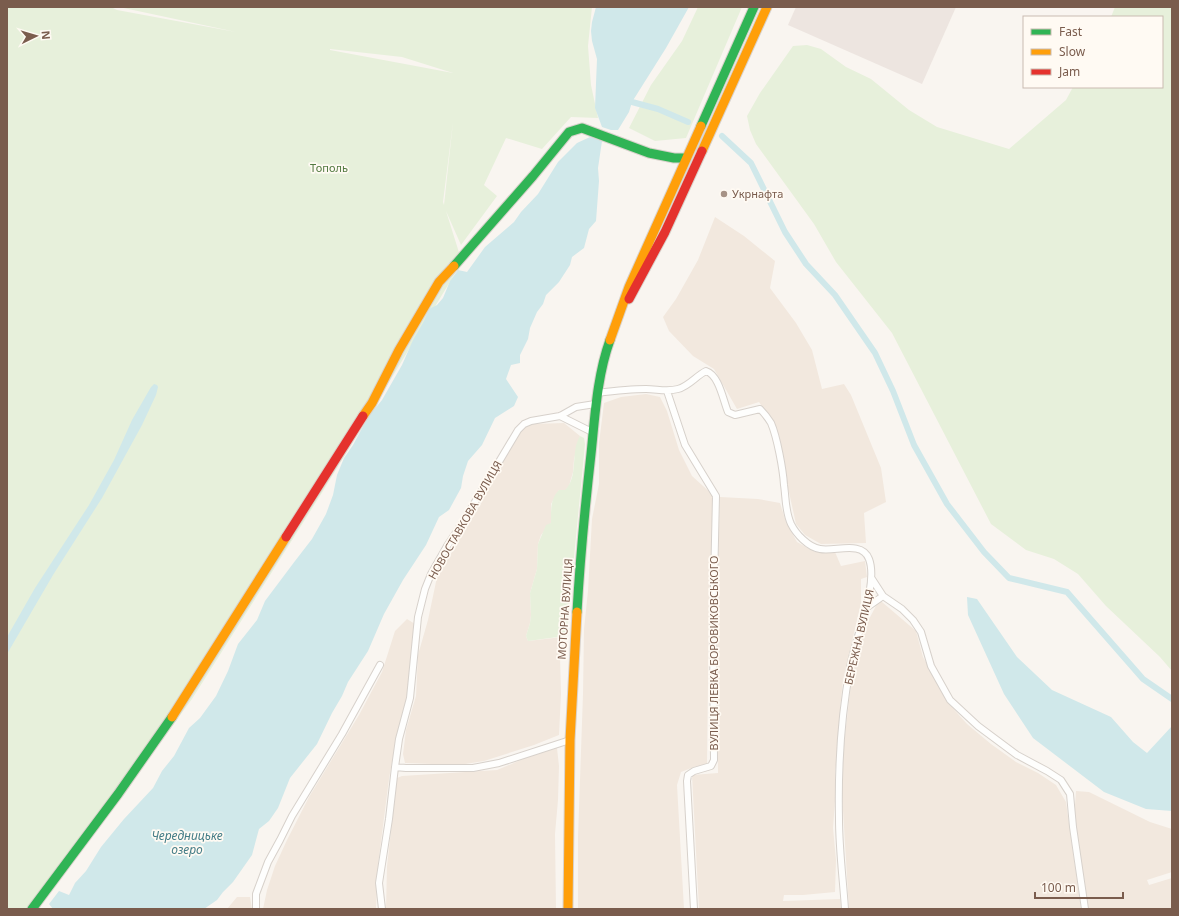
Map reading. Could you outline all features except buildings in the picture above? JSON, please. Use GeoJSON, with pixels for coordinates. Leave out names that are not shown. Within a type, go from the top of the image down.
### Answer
{"type":"FeatureCollection","features":[{"type":"Feature","properties":{"kind":"street"},"geometry":{"type":"LineString","coordinates":[[619,316],[629,287],[754,7]]}},
{"type":"Feature","properties":{"kind":"street"},"geometry":{"type":"LineString","coordinates":[[619,316],[665,232],[767,7]]}},
{"type":"Feature","properties":{"kind":"street"},"geometry":{"type":"LineString","coordinates":[[742,34],[753,39]]}},
{"type":"Feature","properties":{"kind":"street"},"geometry":{"type":"LineString","coordinates":[[32,909],[162,733],[320,482],[372,403],[399,350],[439,282],[569,132],[582,128],[654,155],[678,159],[686,158]]}},
{"type":"Feature","properties":{"kind":"street","name":"МОТОРНА ВУЛИЦЯ"},"geometry":{"type":"LineString","coordinates":[[568,909],[570,740],[581,551],[596,393],[605,352],[619,316]]}},
{"type":"Feature","properties":{"kind":"street","name":"БЕРЕЖНА ВУЛИЦЯ"},"geometry":{"type":"LineString","coordinates":[[596,393],[646,389],[667,391],[687,386],[698,375],[706,371],[710,372],[716,379],[725,405],[730,414],[735,415],[757,409],[761,410],[771,423],[776,438],[784,485],[785,504],[791,523],[796,530],[808,543],[816,548],[854,548],[866,554],[870,561],[872,579],[866,608],[850,667],[841,730],[839,819],[845,909]]}},
{"type":"Feature","properties":{"kind":"street","name":"ВУЛИЦЯ ЛЕВКА БОРОВИКОВСЬКОГО"},"geometry":{"type":"LineString","coordinates":[[667,391],[685,445],[716,496],[713,628],[714,760],[711,766],[694,771],[688,775],[687,781],[694,909]]}},
{"type":"Feature","properties":{"kind":"street","name":"НОВОСТАВКОВА ВУЛИЦЯ"},"geometry":{"type":"LineString","coordinates":[[382,909],[380,883],[395,766],[399,739],[410,698],[418,617],[425,589],[431,574],[518,430],[524,424],[532,421],[560,416],[576,407],[595,404]]}},
{"type":"Feature","properties":{"kind":"street"},"geometry":{"type":"LineString","coordinates":[[560,416],[592,432]]}},
{"type":"Feature","properties":{"kind":"street"},"geometry":{"type":"LineString","coordinates":[[872,579],[883,596],[902,609],[913,620],[921,632],[931,666],[950,700],[978,726],[1017,755],[1061,780],[1070,794],[1073,827],[1085,909]]}},
{"type":"Feature","properties":{"kind":"street"},"geometry":{"type":"LineString","coordinates":[[866,608],[883,596]]}},
{"type":"Feature","properties":{"kind":"street"},"geometry":{"type":"LineString","coordinates":[[256,909],[256,894],[268,862],[304,796],[342,734],[380,665]]}},
{"type":"Feature","properties":{"kind":"street"},"geometry":{"type":"LineString","coordinates":[[395,766],[406,768],[473,768],[499,763],[570,740]]}},
{"type":"Feature","properties":{"kind":"shaded area"},"geometry":{"type":"Polygon","coordinates":[[[796,7],[956,7],[922,84],[788,25],[796,7]]]}},
{"type":"Feature","properties":{"kind":"shaded area"},"geometry":{"type":"Polygon","coordinates":[[[715,217],[744,236],[775,261],[770,288],[796,323],[812,350],[822,389],[844,384],[851,395],[881,468],[886,502],[864,513],[866,543],[821,544],[805,535],[796,524],[774,424],[759,402],[737,409],[714,369],[693,356],[669,331],[663,317],[676,299],[698,260],[715,217]]]}},
{"type":"Feature","properties":{"kind":"shaded area"},"geometry":{"type":"Polygon","coordinates":[[[646,394],[660,397],[667,411],[679,450],[692,476],[713,495],[709,605],[707,764],[681,772],[677,785],[684,909],[578,909],[578,837],[584,629],[588,591],[592,519],[599,484],[599,443],[604,403],[621,397],[646,394]]]}},
{"type":"Feature","properties":{"kind":"shaded area"},"geometry":{"type":"Polygon","coordinates":[[[564,423],[580,436],[569,486],[565,491],[559,490],[551,504],[551,523],[541,535],[538,544],[537,569],[530,593],[530,623],[526,636],[528,641],[562,637],[560,656],[561,694],[559,735],[534,745],[484,761],[459,765],[405,763],[403,754],[406,730],[416,696],[418,655],[428,620],[437,577],[480,505],[500,466],[522,429],[532,424],[564,423]]]}},
{"type":"Feature","properties":{"kind":"shaded area"},"geometry":{"type":"Polygon","coordinates":[[[720,497],[758,499],[780,503],[786,522],[797,542],[815,552],[835,552],[841,566],[865,561],[867,577],[861,579],[861,603],[843,680],[840,709],[838,756],[835,770],[833,828],[836,860],[835,892],[784,895],[783,901],[840,899],[841,909],[699,909],[692,775],[718,773],[717,606],[720,497]]]}},
{"type":"Feature","properties":{"kind":"shaded area"},"geometry":{"type":"Polygon","coordinates":[[[878,602],[882,602],[916,631],[923,657],[936,681],[950,705],[967,724],[1016,762],[1038,773],[1056,785],[1066,802],[1081,909],[849,909],[842,794],[844,744],[853,667],[859,644],[867,623],[878,602]]]}},
{"type":"Feature","properties":{"kind":"shaded area"},"geometry":{"type":"Polygon","coordinates":[[[407,619],[415,624],[412,660],[406,701],[396,738],[389,779],[378,865],[376,909],[263,909],[267,890],[275,866],[287,840],[309,797],[359,715],[382,672],[395,631],[407,619]]]}},
{"type":"Feature","properties":{"kind":"shaded area"},"geometry":{"type":"Polygon","coordinates":[[[557,748],[559,766],[555,834],[556,909],[386,909],[387,866],[397,778],[402,776],[497,770],[528,757],[557,748]]]}},
{"type":"Feature","properties":{"kind":"shaded area"},"geometry":{"type":"Polygon","coordinates":[[[1076,791],[1089,792],[1150,822],[1172,829],[1172,872],[1147,880],[1149,885],[1172,878],[1172,909],[1088,909],[1074,819],[1076,791]]]}},
{"type":"Feature","properties":{"kind":"shaded area"},"geometry":{"type":"Polygon","coordinates":[[[237,897],[250,897],[252,909],[227,909],[237,897]]]}},
{"type":"Feature","properties":{"kind":"green space","name":"Тополь"},"geometry":{"type":"Polygon","coordinates":[[[7,7],[111,7],[117,10],[236,32],[119,7],[592,7],[588,46],[591,85],[598,118],[571,117],[542,149],[506,138],[484,185],[497,196],[461,245],[446,211],[462,262],[323,491],[192,699],[61,878],[37,909],[7,909],[7,7]],[[330,50],[453,73],[402,57],[330,50]],[[453,122],[443,202],[444,205],[453,122]]]}},
{"type":"Feature","properties":{"kind":"green space"},"geometry":{"type":"Polygon","coordinates":[[[698,7],[742,7],[686,138],[655,141],[629,128],[651,85],[682,41],[698,7]]]}},
{"type":"Feature","properties":{"kind":"green space"},"geometry":{"type":"Polygon","coordinates":[[[1115,7],[1172,7],[1172,671],[1160,657],[1106,606],[1078,574],[1054,559],[1026,550],[991,524],[892,333],[836,262],[814,224],[756,144],[750,130],[747,116],[760,93],[793,46],[807,45],[821,49],[846,67],[871,79],[909,110],[937,127],[1009,149],[1066,100],[1072,88],[1163,88],[1163,16],[1111,16],[1115,7]]]}},
{"type":"Feature","properties":{"kind":"green space"},"geometry":{"type":"Polygon","coordinates":[[[580,436],[584,438],[585,444],[567,629],[565,636],[528,641],[526,636],[531,615],[530,593],[537,569],[538,544],[546,525],[551,523],[554,497],[559,490],[565,490],[572,478],[575,449],[580,436]]]}},
{"type":"Feature","properties":{"kind":"water"},"geometry":{"type":"Polygon","coordinates":[[[596,7],[689,7],[666,48],[632,102],[629,112],[618,130],[611,130],[602,127],[595,108],[597,59],[591,31],[596,7]]]}},
{"type":"Feature","properties":{"kind":"water","name":"Чередницьке озеро"},"geometry":{"type":"Polygon","coordinates":[[[590,137],[602,141],[598,168],[599,181],[596,221],[589,229],[584,248],[572,257],[570,265],[559,282],[546,295],[543,304],[537,312],[530,328],[528,339],[520,355],[520,363],[511,365],[506,379],[518,397],[514,406],[495,418],[482,445],[468,461],[461,488],[449,510],[439,517],[426,545],[403,580],[384,614],[368,651],[348,682],[317,744],[290,778],[278,808],[269,821],[259,829],[252,855],[233,882],[217,900],[204,909],[53,909],[49,904],[59,891],[69,895],[75,883],[86,871],[101,847],[124,819],[153,788],[162,771],[174,756],[189,728],[200,718],[216,696],[228,671],[238,644],[257,620],[265,601],[312,539],[326,514],[333,495],[337,475],[344,458],[368,417],[382,400],[402,365],[429,309],[437,305],[443,298],[450,281],[458,270],[467,272],[485,247],[514,222],[538,194],[558,162],[577,143],[590,137]]]}},
{"type":"Feature","properties":{"kind":"water"},"geometry":{"type":"Polygon","coordinates":[[[154,384],[158,387],[156,395],[142,425],[102,498],[53,575],[7,654],[7,637],[35,588],[89,505],[114,460],[132,420],[154,384]]]}},
{"type":"Feature","properties":{"kind":"water"},"geometry":{"type":"Polygon","coordinates":[[[967,597],[977,599],[1017,657],[1052,690],[1111,717],[1133,742],[1147,753],[1172,726],[1172,811],[1146,809],[1104,792],[1033,738],[1004,694],[968,615],[967,597]]]}},
{"type":"Feature","properties":{"kind":"waterway"},"geometry":{"type":"LineString","coordinates":[[632,102],[658,109],[688,122]]}},
{"type":"Feature","properties":{"kind":"waterway"},"geometry":{"type":"LineString","coordinates":[[722,136],[751,163],[785,232],[806,264],[835,295],[875,353],[893,391],[914,445],[947,504],[984,552],[1009,578],[1067,592],[1143,679],[1172,699]]}},
{"type":"Feature","properties":{"kind":"traffic: fast"},"geometry":{"type":"LineString","coordinates":[[701,126],[754,7]]}},
{"type":"Feature","properties":{"kind":"traffic: fast"},"geometry":{"type":"LineString","coordinates":[[454,266],[533,176],[569,132],[582,128],[649,153],[674,158],[686,158]]}},
{"type":"Feature","properties":{"kind":"traffic: fast"},"geometry":{"type":"LineString","coordinates":[[577,612],[595,411],[599,382],[610,340]]}},
{"type":"Feature","properties":{"kind":"traffic: fast"},"geometry":{"type":"LineString","coordinates":[[32,909],[118,794],[172,717]]}},
{"type":"Feature","properties":{"kind":"traffic: slow"},"geometry":{"type":"LineString","coordinates":[[702,151],[767,7]]}},
{"type":"Feature","properties":{"kind":"traffic: slow"},"geometry":{"type":"LineString","coordinates":[[610,340],[629,287],[701,126]]}},
{"type":"Feature","properties":{"kind":"traffic: slow"},"geometry":{"type":"LineString","coordinates":[[363,416],[372,403],[399,350],[439,282],[454,266]]}},
{"type":"Feature","properties":{"kind":"traffic: slow"},"geometry":{"type":"LineString","coordinates":[[172,717],[286,537]]}},
{"type":"Feature","properties":{"kind":"traffic: slow"},"geometry":{"type":"LineString","coordinates":[[568,909],[570,740],[577,612]]}},
{"type":"Feature","properties":{"kind":"traffic: jam"},"geometry":{"type":"LineString","coordinates":[[629,299],[665,232],[702,151]]}},
{"type":"Feature","properties":{"kind":"traffic: jam"},"geometry":{"type":"LineString","coordinates":[[286,537],[363,416]]}},
{"type":"Feature","properties":{"kind":"place","name":"Укрнафта"},"geometry":{"type":"Point","coordinates":[724,194]}}]}
